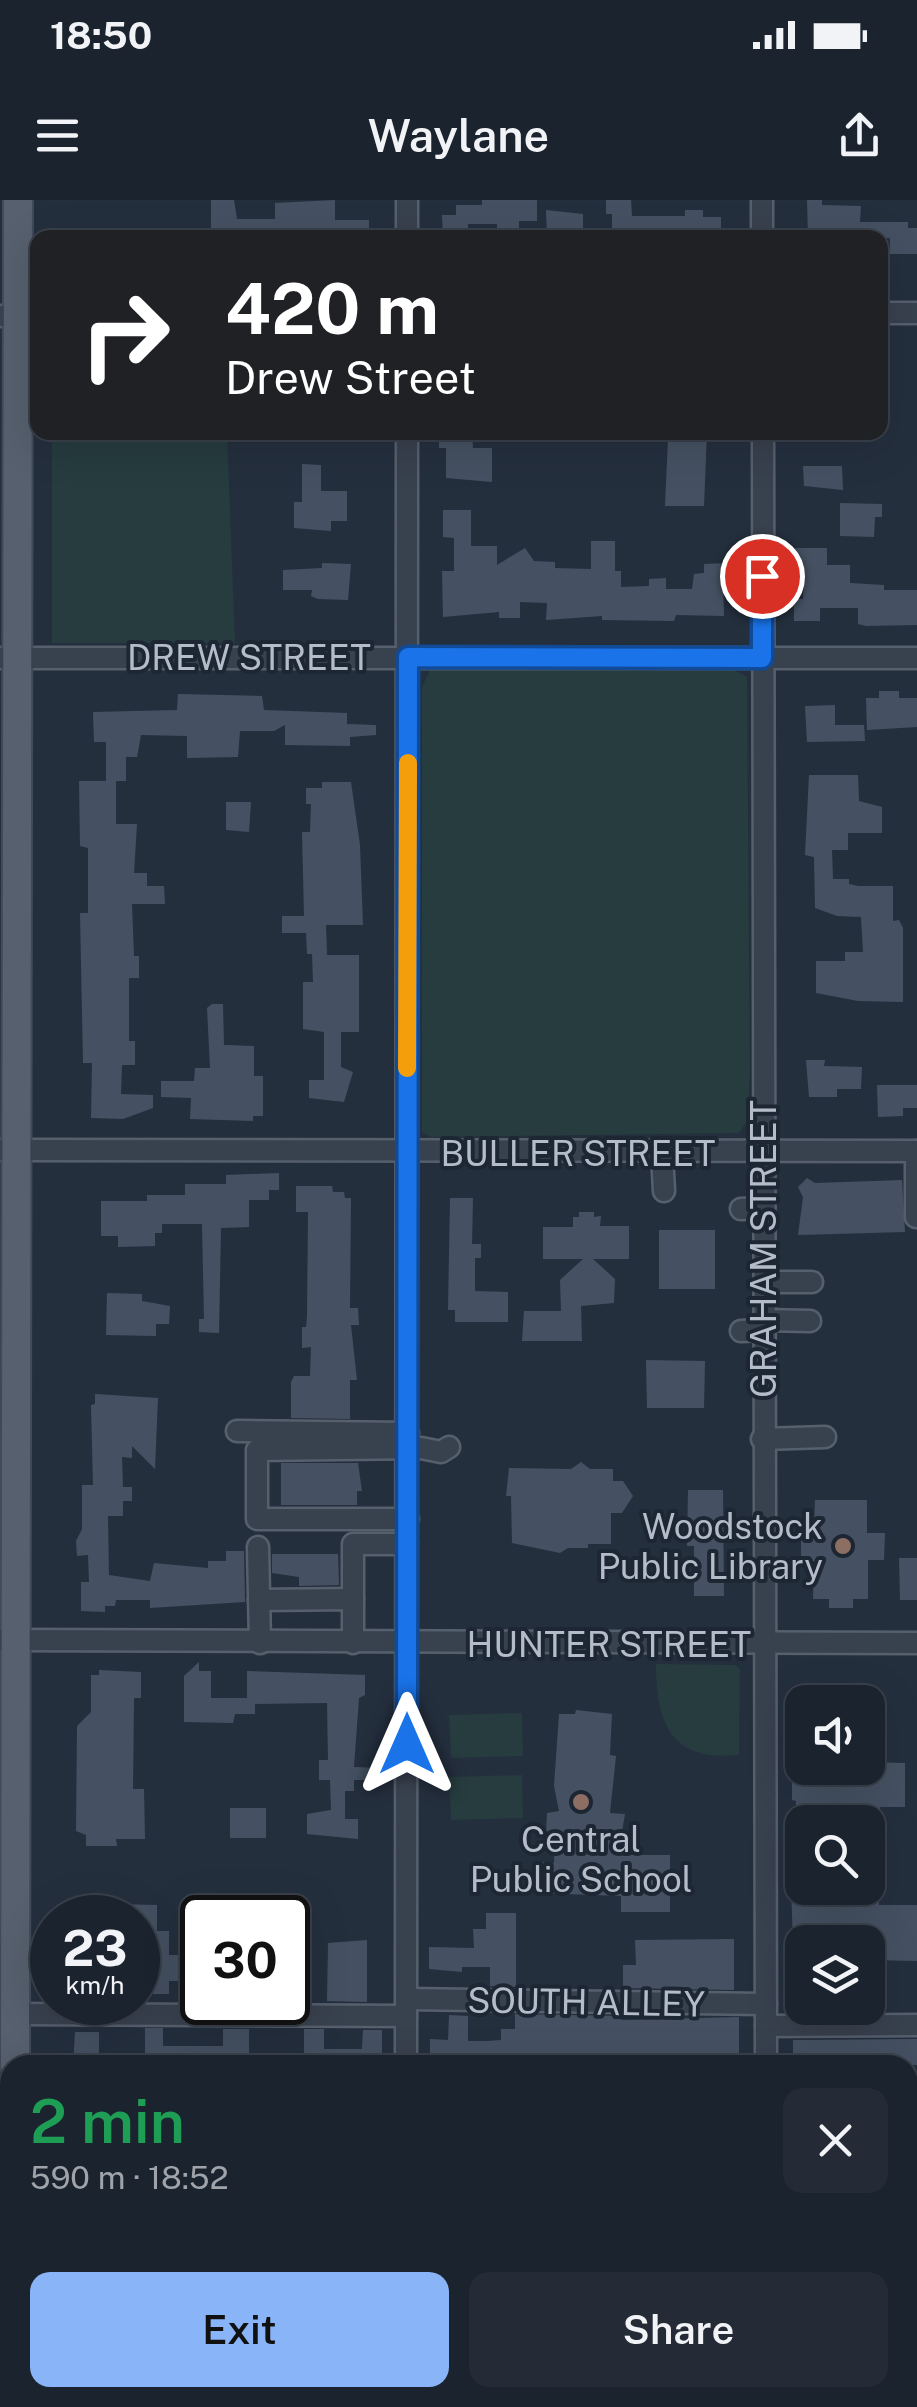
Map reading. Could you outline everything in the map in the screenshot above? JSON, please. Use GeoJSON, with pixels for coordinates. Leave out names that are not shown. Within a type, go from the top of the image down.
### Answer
{"type":"FeatureCollection","features":[{"type":"Feature","properties":{"kind":"main road"},"geometry":{"type":"LineString","coordinates":[[14,2055],[15,2014],[8,1945],[9,658],[18,200]]}},
{"type":"Feature","properties":{"kind":"street"},"geometry":{"type":"LineString","coordinates":[[406,200],[406,230]]}},
{"type":"Feature","properties":{"kind":"street"},"geometry":{"type":"LineString","coordinates":[[762,200],[762,230]]}},
{"type":"Feature","properties":{"kind":"street"},"geometry":{"type":"LineString","coordinates":[[888,313],[917,313]]}},
{"type":"Feature","properties":{"kind":"street"},"geometry":{"type":"LineString","coordinates":[[406,2055],[408,1519],[412,1444],[406,1154],[407,440]]}},
{"type":"Feature","properties":{"kind":"street","name":"GRAHAM STREET"},"geometry":{"type":"LineString","coordinates":[[762,440],[764,1325],[756,1446],[764,1645],[766,2055]]}},
{"type":"Feature","properties":{"kind":"street","name":"DREW STREET"},"geometry":{"type":"LineString","coordinates":[[9,658],[917,658]]}},
{"type":"Feature","properties":{"kind":"street","name":"BULLER STREET"},"geometry":{"type":"LineString","coordinates":[[9,1150],[406,1154],[917,1151]]}},
{"type":"Feature","properties":{"kind":"street"},"geometry":{"type":"LineString","coordinates":[[916,1217],[917,1151]]}},
{"type":"Feature","properties":{"kind":"street"},"geometry":{"type":"LineString","coordinates":[[662,1154],[664,1191]]}},
{"type":"Feature","properties":{"kind":"street"},"geometry":{"type":"LineString","coordinates":[[740,1209],[762,1208]]}},
{"type":"Feature","properties":{"kind":"street"},"geometry":{"type":"LineString","coordinates":[[764,1282],[812,1282]]}},
{"type":"Feature","properties":{"kind":"street"},"geometry":{"type":"LineString","coordinates":[[742,1330],[810,1321]]}},
{"type":"Feature","properties":{"kind":"street"},"geometry":{"type":"LineString","coordinates":[[238,1431],[412,1444]]}},
{"type":"Feature","properties":{"kind":"street"},"geometry":{"type":"LineString","coordinates":[[756,1446],[825,1437]]}},
{"type":"Feature","properties":{"kind":"street"},"geometry":{"type":"LineString","coordinates":[[408,1519],[257,1519],[257,1450],[412,1444]]}},
{"type":"Feature","properties":{"kind":"street"},"geometry":{"type":"LineString","coordinates":[[354,1643],[353,1544],[408,1544]]}},
{"type":"Feature","properties":{"kind":"street"},"geometry":{"type":"LineString","coordinates":[[258,1547],[260,1642]]}},
{"type":"Feature","properties":{"kind":"street"},"geometry":{"type":"LineString","coordinates":[[259,1600],[353,1599]]}},
{"type":"Feature","properties":{"kind":"street","name":"HUNTER STREET"},"geometry":{"type":"LineString","coordinates":[[9,1640],[917,1643]]}},
{"type":"Feature","properties":{"kind":"street","name":"SOUTH ALLEY"},"geometry":{"type":"LineString","coordinates":[[15,2014],[766,2004]]}},
{"type":"Feature","properties":{"kind":"street"},"geometry":{"type":"LineString","coordinates":[[766,2026],[917,2025]]}},
{"type":"Feature","properties":{"kind":"green space"},"geometry":{"type":"Polygon","coordinates":[[[52,440],[227,440],[235,643],[52,643],[52,440]]]}},
{"type":"Feature","properties":{"kind":"green space"},"geometry":{"type":"Polygon","coordinates":[[[430,670],[736,671],[747,677],[750,1073],[747,1121],[739,1133],[431,1137],[422,1132],[422,687],[430,670]]]}},
{"type":"Feature","properties":{"kind":"green space"},"geometry":{"type":"Polygon","coordinates":[[[656,1664],[735,1665],[740,1669],[739,1755],[697,1752],[672,1735],[659,1705],[656,1664]]]}},
{"type":"Feature","properties":{"kind":"green space"},"geometry":{"type":"Polygon","coordinates":[[[522,1713],[523,1756],[451,1758],[449,1715],[522,1713]]]}},
{"type":"Feature","properties":{"kind":"green space"},"geometry":{"type":"Polygon","coordinates":[[[522,1775],[523,1818],[451,1820],[449,1777],[522,1775]]]}},
{"type":"Feature","properties":{"kind":"building"},"geometry":{"type":"Polygon","coordinates":[[[211,200],[234,200],[237,219],[275,219],[275,203],[335,200],[335,220],[369,220],[369,230],[211,230],[211,200]]]}},
{"type":"Feature","properties":{"kind":"building"},"geometry":{"type":"Polygon","coordinates":[[[482,200],[537,200],[537,221],[519,221],[519,230],[497,230],[497,224],[468,224],[468,230],[443,230],[442,215],[456,215],[456,205],[482,205],[482,200]]]}},
{"type":"Feature","properties":{"kind":"building"},"geometry":{"type":"Polygon","coordinates":[[[606,200],[631,200],[632,216],[685,216],[685,210],[703,210],[703,217],[721,217],[721,230],[612,230],[612,214],[606,214],[606,200]]]}},
{"type":"Feature","properties":{"kind":"building"},"geometry":{"type":"Polygon","coordinates":[[[807,200],[822,200],[822,205],[861,206],[860,222],[908,222],[908,228],[917,228],[917,254],[890,254],[888,230],[808,230],[807,200]]]}},
{"type":"Feature","properties":{"kind":"building"},"geometry":{"type":"Polygon","coordinates":[[[546,210],[583,214],[583,230],[547,230],[546,210]]]}},
{"type":"Feature","properties":{"kind":"building"},"geometry":{"type":"Polygon","coordinates":[[[439,440],[472,440],[473,448],[492,448],[492,482],[446,478],[446,448],[439,448],[439,440]]]}},
{"type":"Feature","properties":{"kind":"building"},"geometry":{"type":"Polygon","coordinates":[[[668,440],[707,440],[704,506],[665,506],[668,440]]]}},
{"type":"Feature","properties":{"kind":"building"},"geometry":{"type":"Polygon","coordinates":[[[302,464],[321,465],[321,491],[347,491],[347,521],[331,521],[331,531],[294,528],[294,502],[302,502],[302,464]]]}},
{"type":"Feature","properties":{"kind":"building"},"geometry":{"type":"Polygon","coordinates":[[[803,466],[842,466],[843,490],[804,486],[803,466]]]}},
{"type":"Feature","properties":{"kind":"building"},"geometry":{"type":"Polygon","coordinates":[[[840,503],[882,504],[882,517],[875,517],[874,537],[840,536],[840,503]]]}},
{"type":"Feature","properties":{"kind":"building"},"geometry":{"type":"Polygon","coordinates":[[[443,510],[471,510],[471,546],[497,546],[497,565],[525,548],[534,561],[555,562],[555,568],[591,569],[591,541],[615,541],[615,571],[621,571],[621,587],[649,586],[649,579],[666,578],[666,589],[692,589],[694,574],[704,573],[704,564],[727,563],[727,577],[723,577],[724,616],[676,615],[674,621],[602,620],[602,616],[546,620],[547,603],[520,602],[520,618],[499,618],[499,612],[443,617],[442,571],[454,571],[454,538],[443,537],[443,510]]]}},
{"type":"Feature","properties":{"kind":"building"},"geometry":{"type":"Polygon","coordinates":[[[795,548],[827,548],[827,565],[850,565],[850,583],[884,585],[884,590],[917,590],[917,625],[858,624],[858,608],[820,608],[820,621],[794,621],[794,599],[803,599],[804,570],[795,570],[795,548]]]}},
{"type":"Feature","properties":{"kind":"building"},"geometry":{"type":"Polygon","coordinates":[[[322,563],[351,564],[348,600],[318,599],[311,596],[312,590],[283,590],[283,570],[322,568],[322,563]]]}},
{"type":"Feature","properties":{"kind":"building"},"geometry":{"type":"Polygon","coordinates":[[[879,691],[899,691],[899,698],[917,698],[917,727],[867,730],[866,698],[879,698],[879,691]]]}},
{"type":"Feature","properties":{"kind":"building"},"geometry":{"type":"Polygon","coordinates":[[[178,694],[262,696],[264,710],[347,713],[347,724],[376,725],[376,735],[350,737],[350,746],[285,745],[285,725],[274,731],[240,731],[238,757],[187,758],[187,736],[141,735],[137,757],[126,757],[126,781],[106,781],[106,742],[94,742],[93,712],[177,710],[178,694]]]}},
{"type":"Feature","properties":{"kind":"building"},"geometry":{"type":"Polygon","coordinates":[[[835,705],[835,725],[864,725],[865,741],[807,742],[805,706],[835,705]]]}},
{"type":"Feature","properties":{"kind":"building"},"geometry":{"type":"Polygon","coordinates":[[[809,775],[858,775],[859,801],[882,807],[882,833],[848,833],[848,850],[832,850],[833,879],[849,879],[849,884],[858,886],[893,886],[893,921],[899,920],[903,928],[903,1002],[858,1001],[816,993],[816,961],[845,961],[845,952],[863,952],[861,917],[837,916],[815,908],[814,857],[805,855],[809,775]]]}},
{"type":"Feature","properties":{"kind":"building"},"geometry":{"type":"Polygon","coordinates":[[[79,781],[116,781],[116,824],[137,824],[134,873],[147,873],[147,886],[164,886],[165,904],[132,904],[134,956],[139,956],[139,978],[129,978],[129,1041],[135,1041],[135,1065],[122,1065],[121,1094],[153,1095],[153,1108],[123,1119],[91,1118],[92,1063],[83,1063],[80,913],[88,913],[88,848],[80,846],[79,781]]]}},
{"type":"Feature","properties":{"kind":"building"},"geometry":{"type":"Polygon","coordinates":[[[322,782],[351,782],[360,845],[363,925],[326,925],[327,955],[359,955],[359,1032],[341,1032],[341,1067],[353,1072],[344,1102],[309,1098],[309,1080],[324,1080],[324,1032],[303,1029],[303,982],[313,982],[312,954],[307,954],[306,933],[282,933],[282,916],[304,916],[302,832],[310,832],[311,804],[306,804],[306,788],[322,788],[322,782]]]}},
{"type":"Feature","properties":{"kind":"building"},"geometry":{"type":"Polygon","coordinates":[[[226,802],[251,802],[249,832],[226,830],[226,802]]]}},
{"type":"Feature","properties":{"kind":"building"},"geometry":{"type":"Polygon","coordinates":[[[223,1004],[224,1045],[254,1046],[254,1076],[263,1076],[263,1116],[253,1116],[253,1121],[190,1119],[191,1098],[161,1097],[161,1081],[194,1081],[195,1068],[210,1068],[207,1008],[223,1004]]]}},
{"type":"Feature","properties":{"kind":"building"},"geometry":{"type":"Polygon","coordinates":[[[806,1060],[825,1060],[824,1066],[862,1067],[861,1089],[837,1089],[837,1097],[809,1097],[806,1060]]]}},
{"type":"Feature","properties":{"kind":"building"},"geometry":{"type":"Polygon","coordinates":[[[877,1085],[917,1085],[917,1108],[903,1108],[903,1116],[878,1117],[877,1085]]]}},
{"type":"Feature","properties":{"kind":"building"},"geometry":{"type":"Polygon","coordinates":[[[279,1173],[279,1190],[269,1190],[269,1200],[249,1200],[249,1227],[221,1228],[219,1333],[199,1332],[199,1319],[204,1319],[202,1224],[162,1224],[162,1233],[155,1233],[155,1246],[118,1247],[118,1236],[101,1236],[101,1201],[147,1201],[147,1195],[185,1195],[185,1184],[226,1184],[226,1175],[279,1173]]]}},
{"type":"Feature","properties":{"kind":"building"},"geometry":{"type":"Polygon","coordinates":[[[807,1178],[815,1183],[902,1180],[905,1232],[798,1235],[803,1197],[798,1187],[807,1178]]]}},
{"type":"Feature","properties":{"kind":"building"},"geometry":{"type":"Polygon","coordinates":[[[296,1186],[332,1186],[333,1192],[344,1192],[345,1198],[351,1198],[350,1308],[358,1308],[359,1325],[351,1325],[357,1380],[350,1380],[350,1419],[291,1418],[291,1382],[294,1376],[310,1376],[311,1347],[302,1348],[302,1327],[306,1327],[307,1316],[308,1212],[296,1212],[296,1186]]]}},
{"type":"Feature","properties":{"kind":"building"},"geometry":{"type":"Polygon","coordinates":[[[450,1198],[473,1198],[472,1244],[481,1244],[481,1258],[475,1258],[475,1291],[508,1292],[508,1322],[455,1322],[455,1310],[448,1310],[450,1198]]]}},
{"type":"Feature","properties":{"kind":"building"},"geometry":{"type":"Polygon","coordinates":[[[579,1212],[601,1216],[600,1226],[629,1226],[629,1259],[593,1259],[615,1279],[614,1303],[581,1306],[582,1341],[522,1341],[524,1311],[561,1311],[560,1280],[583,1259],[543,1259],[543,1227],[573,1227],[573,1217],[579,1217],[579,1212]]]}},
{"type":"Feature","properties":{"kind":"building"},"geometry":{"type":"Polygon","coordinates":[[[659,1230],[715,1230],[715,1289],[659,1289],[659,1230]]]}},
{"type":"Feature","properties":{"kind":"building"},"geometry":{"type":"Polygon","coordinates":[[[107,1293],[142,1294],[142,1301],[170,1306],[169,1324],[156,1324],[156,1336],[106,1335],[107,1293]]]}},
{"type":"Feature","properties":{"kind":"building"},"geometry":{"type":"Polygon","coordinates":[[[646,1360],[705,1361],[704,1408],[647,1408],[646,1360]]]}},
{"type":"Feature","properties":{"kind":"building"},"geometry":{"type":"Polygon","coordinates":[[[95,1394],[158,1398],[155,1469],[132,1446],[132,1458],[122,1457],[123,1487],[132,1487],[132,1501],[123,1501],[123,1516],[108,1516],[109,1575],[150,1581],[154,1563],[208,1568],[208,1561],[226,1561],[226,1551],[244,1551],[245,1602],[150,1608],[150,1600],[116,1600],[115,1606],[105,1606],[105,1612],[81,1611],[81,1582],[89,1582],[88,1555],[77,1556],[76,1541],[82,1529],[82,1485],[93,1485],[91,1405],[95,1404],[95,1394]]]}},
{"type":"Feature","properties":{"kind":"building"},"geometry":{"type":"Polygon","coordinates":[[[581,1462],[590,1469],[613,1469],[613,1481],[623,1481],[633,1496],[622,1513],[611,1513],[611,1544],[588,1544],[588,1548],[568,1548],[560,1553],[512,1543],[511,1496],[506,1496],[509,1468],[571,1469],[581,1462]]]}},
{"type":"Feature","properties":{"kind":"building"},"geometry":{"type":"Polygon","coordinates":[[[281,1463],[358,1463],[362,1491],[357,1491],[357,1505],[281,1505],[281,1463]]]}},
{"type":"Feature","properties":{"kind":"building"},"geometry":{"type":"Polygon","coordinates":[[[688,1490],[723,1490],[724,1596],[694,1596],[694,1546],[687,1546],[688,1490]]]}},
{"type":"Feature","properties":{"kind":"building","name":"Woodstock Public Library"},"geometry":{"type":"Polygon","coordinates":[[[815,1500],[867,1500],[867,1533],[885,1533],[884,1560],[868,1560],[868,1599],[853,1599],[853,1608],[829,1608],[829,1599],[813,1599],[814,1561],[801,1561],[801,1533],[814,1533],[815,1500]]]}},
{"type":"Feature","properties":{"kind":"building"},"geometry":{"type":"Polygon","coordinates":[[[272,1554],[338,1554],[339,1585],[299,1586],[299,1577],[272,1573],[272,1554]]]}},
{"type":"Feature","properties":{"kind":"building"},"geometry":{"type":"Polygon","coordinates":[[[899,1558],[917,1558],[917,1600],[900,1600],[899,1558]]]}},
{"type":"Feature","properties":{"kind":"building"},"geometry":{"type":"Polygon","coordinates":[[[199,1662],[199,1671],[211,1671],[211,1698],[247,1698],[247,1671],[365,1675],[365,1695],[359,1698],[354,1767],[383,1768],[383,1780],[354,1780],[354,1791],[345,1791],[345,1819],[358,1819],[358,1839],[307,1834],[307,1814],[331,1810],[330,1780],[319,1780],[319,1760],[328,1760],[327,1703],[255,1704],[255,1714],[235,1714],[233,1723],[184,1722],[184,1676],[199,1662]]]}},
{"type":"Feature","properties":{"kind":"building"},"geometry":{"type":"Polygon","coordinates":[[[99,1670],[141,1672],[141,1698],[134,1698],[133,1789],[144,1789],[145,1839],[116,1839],[117,1846],[86,1846],[86,1835],[76,1831],[77,1726],[91,1712],[91,1675],[99,1675],[99,1670]]]}},
{"type":"Feature","properties":{"kind":"building"},"geometry":{"type":"Polygon","coordinates":[[[576,1710],[612,1714],[610,1755],[616,1756],[610,1813],[625,1814],[618,1855],[670,1855],[670,1912],[621,1912],[621,1896],[539,1893],[540,1862],[554,1863],[555,1834],[546,1834],[547,1813],[559,1811],[554,1786],[559,1714],[575,1714],[576,1710]]]}},
{"type":"Feature","properties":{"kind":"building"},"geometry":{"type":"Polygon","coordinates":[[[885,1762],[905,1763],[905,1807],[796,1805],[792,1785],[885,1785],[885,1762]]]}},
{"type":"Feature","properties":{"kind":"building"},"geometry":{"type":"Polygon","coordinates":[[[230,1808],[266,1808],[266,1838],[230,1838],[230,1808]]]}},
{"type":"Feature","properties":{"kind":"building"},"geometry":{"type":"Polygon","coordinates":[[[792,1905],[917,1905],[917,1961],[885,1960],[885,1925],[792,1925],[792,1905]]]}},
{"type":"Feature","properties":{"kind":"building"},"geometry":{"type":"Polygon","coordinates":[[[486,1913],[516,1913],[516,1987],[490,1986],[490,1967],[462,1967],[462,1972],[429,1969],[429,1947],[474,1948],[473,1929],[486,1929],[486,1913]]]}},
{"type":"Feature","properties":{"kind":"building"},"geometry":{"type":"Polygon","coordinates":[[[160,1931],[169,1931],[169,1955],[180,1955],[180,1981],[169,1981],[169,1994],[160,1994],[160,1931]]]}},
{"type":"Feature","properties":{"kind":"building"},"geometry":{"type":"Polygon","coordinates":[[[734,1939],[734,1990],[623,1988],[623,1965],[636,1965],[635,1940],[734,1939]]]}},
{"type":"Feature","properties":{"kind":"building"},"geometry":{"type":"Polygon","coordinates":[[[367,1940],[367,2002],[327,2001],[328,1943],[367,1940]]]}},
{"type":"Feature","properties":{"kind":"building"},"geometry":{"type":"Polygon","coordinates":[[[515,2014],[621,2016],[621,2020],[739,2017],[739,2055],[430,2055],[430,2039],[448,2040],[449,2015],[468,2016],[468,2041],[501,2040],[501,2029],[515,2029],[515,2014]]]}},
{"type":"Feature","properties":{"kind":"building"},"geometry":{"type":"Polygon","coordinates":[[[145,2028],[163,2028],[163,2046],[223,2046],[223,2029],[249,2029],[249,2055],[145,2055],[145,2028]]]}},
{"type":"Feature","properties":{"kind":"building"},"geometry":{"type":"Polygon","coordinates":[[[304,2029],[324,2029],[324,2049],[362,2049],[363,2030],[382,2030],[382,2055],[304,2055],[304,2029]]]}},
{"type":"Feature","properties":{"kind":"building"},"geometry":{"type":"Polygon","coordinates":[[[75,2032],[99,2032],[99,2055],[74,2055],[75,2032]]]}},
{"type":"Feature","properties":{"kind":"building"},"geometry":{"type":"Polygon","coordinates":[[[917,2039],[917,2055],[793,2055],[793,2040],[917,2039]]]}},
{"type":"Feature","properties":{"kind":"slow traffic"},"geometry":{"type":"LineString","coordinates":[[407,1068],[408,763]]}},
{"type":"Feature","properties":{"kind":"place","name":"Woodstock Public Library"},"geometry":{"type":"Point","coordinates":[843,1546]}},
{"type":"Feature","properties":{"kind":"place","name":"Central Public School"},"geometry":{"type":"Point","coordinates":[581,1802]}},
{"type":"Feature","properties":{"kind":"route"},"geometry":{"type":"LineString","coordinates":[[407,1744],[408,657],[762,658],[762,576]]}}]}
